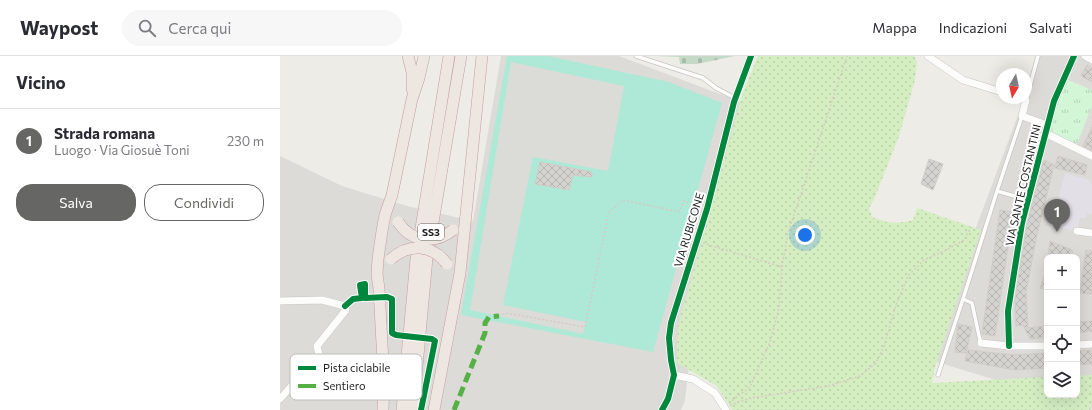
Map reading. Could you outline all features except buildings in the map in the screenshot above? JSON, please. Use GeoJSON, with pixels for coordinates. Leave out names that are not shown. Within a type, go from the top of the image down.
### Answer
{"type":"FeatureCollection","features":[{"type":"Feature","properties":{"kind":"highway"},"geometry":{"type":"LineString","coordinates":[[408,56],[412,72],[412,99]]}},
{"type":"Feature","properties":{"kind":"highway"},"geometry":{"type":"LineString","coordinates":[[383,354],[380,294],[377,274],[379,245],[385,216],[392,194],[412,99],[424,56]]}},
{"type":"Feature","properties":{"kind":"highway","name":"SS3"},"geometry":{"type":"LineString","coordinates":[[407,354],[416,259],[449,56]]}},
{"type":"Feature","properties":{"kind":"highway","name":"SS3"},"geometry":{"type":"LineString","coordinates":[[418,354],[427,258],[461,56]]}},
{"type":"Feature","properties":{"kind":"highway"},"geometry":{"type":"LineString","coordinates":[[434,410],[460,273],[482,56]]}},
{"type":"Feature","properties":{"kind":"highway"},"geometry":{"type":"LineString","coordinates":[[392,194],[393,214],[402,228],[414,237],[424,239],[441,237],[453,230],[467,202]]}},
{"type":"Feature","properties":{"kind":"highway"},"geometry":{"type":"LineString","coordinates":[[380,294],[382,273],[387,263],[401,252],[415,248],[432,251],[439,255],[447,264],[452,274],[454,307]]}},
{"type":"Feature","properties":{"kind":"highway","name":"SS3"},"geometry":{"type":"LineString","coordinates":[[402,410],[403,400]]}},
{"type":"Feature","properties":{"kind":"highway","name":"SS3"},"geometry":{"type":"LineString","coordinates":[[413,410],[414,400]]}},
{"type":"Feature","properties":{"kind":"street","name":"VIA RUBICONE"},"geometry":{"type":"LineString","coordinates":[[662,410],[668,399],[674,376],[669,338],[671,323],[707,209],[735,98],[751,56]]}},
{"type":"Feature","properties":{"kind":"street"},"geometry":{"type":"LineString","coordinates":[[928,56],[963,80],[996,90]]}},
{"type":"Feature","properties":{"kind":"street","name":"VIA SANTE COSTANTINI"},"geometry":{"type":"LineString","coordinates":[[1008,346],[1008,311],[1022,223],[1054,101],[1074,56]]}},
{"type":"Feature","properties":{"kind":"street"},"geometry":{"type":"LineString","coordinates":[[1085,56],[1092,60]]}},
{"type":"Feature","properties":{"kind":"street"},"geometry":{"type":"LineString","coordinates":[[1023,104],[1022,116],[1047,125]]}},
{"type":"Feature","properties":{"kind":"street"},"geometry":{"type":"LineString","coordinates":[[1045,133],[1092,156]]}},
{"type":"Feature","properties":{"kind":"street"},"geometry":{"type":"LineString","coordinates":[[1077,231],[1092,233]]}},
{"type":"Feature","properties":{"kind":"street"},"geometry":{"type":"LineString","coordinates":[[280,301],[322,300],[345,306],[346,310],[317,346],[319,354]]}},
{"type":"Feature","properties":{"kind":"street"},"geometry":{"type":"LineString","coordinates":[[982,343],[1008,346],[1044,346]]}},
{"type":"Feature","properties":{"kind":"street"},"geometry":{"type":"LineString","coordinates":[[1080,345],[1092,344]]}},
{"type":"Feature","properties":{"kind":"street"},"geometry":{"type":"LineString","coordinates":[[674,376],[693,379],[716,393],[725,408]]}},
{"type":"Feature","properties":{"kind":"street"},"geometry":{"type":"LineString","coordinates":[[280,399],[290,388]]}},
{"type":"Feature","properties":{"kind":"lane"},"geometry":{"type":"LineString","coordinates":[[636,56],[703,78],[716,88],[735,98]]}},
{"type":"Feature","properties":{"kind":"lane"},"geometry":{"type":"LineString","coordinates":[[1032,73],[1038,56]]}},
{"type":"Feature","properties":{"kind":"lane"},"geometry":{"type":"LineString","coordinates":[[938,375],[1022,116]]}},
{"type":"Feature","properties":{"kind":"lane"},"geometry":{"type":"LineString","coordinates":[[997,191],[1028,200]]}},
{"type":"Feature","properties":{"kind":"lane"},"geometry":{"type":"LineString","coordinates":[[963,299],[972,303],[979,336],[982,343]]}},
{"type":"Feature","properties":{"kind":"path"},"geometry":{"type":"LineString","coordinates":[[725,408],[750,386],[770,342],[779,308],[782,267],[788,233],[847,56]]}},
{"type":"Feature","properties":{"kind":"path"},"geometry":{"type":"LineString","coordinates":[[499,316],[506,313],[585,326],[609,212],[622,200],[679,212],[684,201],[707,209]]}},
{"type":"Feature","properties":{"kind":"path"},"geometry":{"type":"LineString","coordinates":[[725,408],[750,398],[828,386],[860,376],[876,363],[884,346],[896,305],[908,276],[924,260],[964,240],[972,227]]}},
{"type":"Feature","properties":{"kind":"path"},"geometry":{"type":"LineString","coordinates":[[697,241],[782,267]]}},
{"type":"Feature","properties":{"kind":"path"},"geometry":{"type":"LineString","coordinates":[[345,306],[353,299],[362,298],[360,285],[365,284],[365,298],[380,294],[392,298],[392,333],[396,335]]}},
{"type":"Feature","properties":{"kind":"path"},"geometry":{"type":"LineString","coordinates":[[424,395],[435,341],[432,339]]}},
{"type":"Feature","properties":{"kind":"shaded area"},"geometry":{"type":"Polygon","coordinates":[[[501,56],[619,56],[749,105],[691,347],[685,400],[681,410],[280,410],[280,156],[342,186],[407,206],[473,221],[501,56]]]}},
{"type":"Feature","properties":{"kind":"shaded area"},"geometry":{"type":"Polygon","coordinates":[[[1040,56],[1092,56],[1092,410],[1071,410],[1076,398],[1080,398],[1080,254],[1044,254],[1044,385],[1012,385],[927,359],[1022,104],[1032,104],[1032,77],[1040,56]]]}},
{"type":"Feature","properties":{"kind":"shaded area"},"geometry":{"type":"Polygon","coordinates":[[[511,62],[624,86],[608,171],[533,157],[503,305],[586,322],[583,334],[470,310],[511,62]]]}},
{"type":"Feature","properties":{"kind":"shaded area"},"geometry":{"type":"Polygon","coordinates":[[[1065,173],[1089,180],[1092,185],[1092,214],[1087,213],[1086,218],[1080,218],[1077,231],[1051,226],[1065,173]]]}},
{"type":"Feature","properties":{"kind":"green space"},"geometry":{"type":"Polygon","coordinates":[[[507,56],[548,56],[669,82],[722,103],[653,352],[461,315],[507,56]]]}},
{"type":"Feature","properties":{"kind":"green space"},"geometry":{"type":"Polygon","coordinates":[[[657,56],[735,56],[697,64],[680,64],[679,57],[657,56]]]}},
{"type":"Feature","properties":{"kind":"green space"},"geometry":{"type":"Polygon","coordinates":[[[758,56],[914,56],[917,62],[915,80],[899,136],[875,197],[869,208],[872,217],[883,221],[897,223],[913,220],[917,208],[981,230],[935,367],[932,383],[1044,377],[1044,398],[1080,398],[1080,376],[1092,375],[1092,401],[1090,410],[732,410],[717,386],[677,363],[678,327],[742,95],[758,56]]]}},
{"type":"Feature","properties":{"kind":"green space"},"geometry":{"type":"Polygon","coordinates":[[[1066,79],[1092,90],[1092,106],[1076,146],[1054,135],[1051,125],[1066,79]]]}},
{"type":"Feature","properties":{"kind":"marked path"},"geometry":{"type":"LineString","coordinates":[[454,410],[485,333],[485,323],[489,317],[499,316]]}},
{"type":"Feature","properties":{"kind":"cycle path"},"geometry":{"type":"LineString","coordinates":[[662,410],[668,399],[674,375],[669,338],[671,323],[707,209],[734,102],[751,56]]}},
{"type":"Feature","properties":{"kind":"cycle path"},"geometry":{"type":"LineString","coordinates":[[1009,346],[1008,311],[1022,223],[1054,101],[1074,56]]}},
{"type":"Feature","properties":{"kind":"cycle path"},"geometry":{"type":"LineString","coordinates":[[345,306],[353,299],[362,298],[360,285],[365,284],[365,298],[387,297],[392,299],[392,333],[396,335],[432,339],[435,341],[421,410]]}},
{"type":"Feature","properties":{"kind":"place","name":"Strada romana"},"geometry":{"type":"Point","coordinates":[1057,232]}}]}
